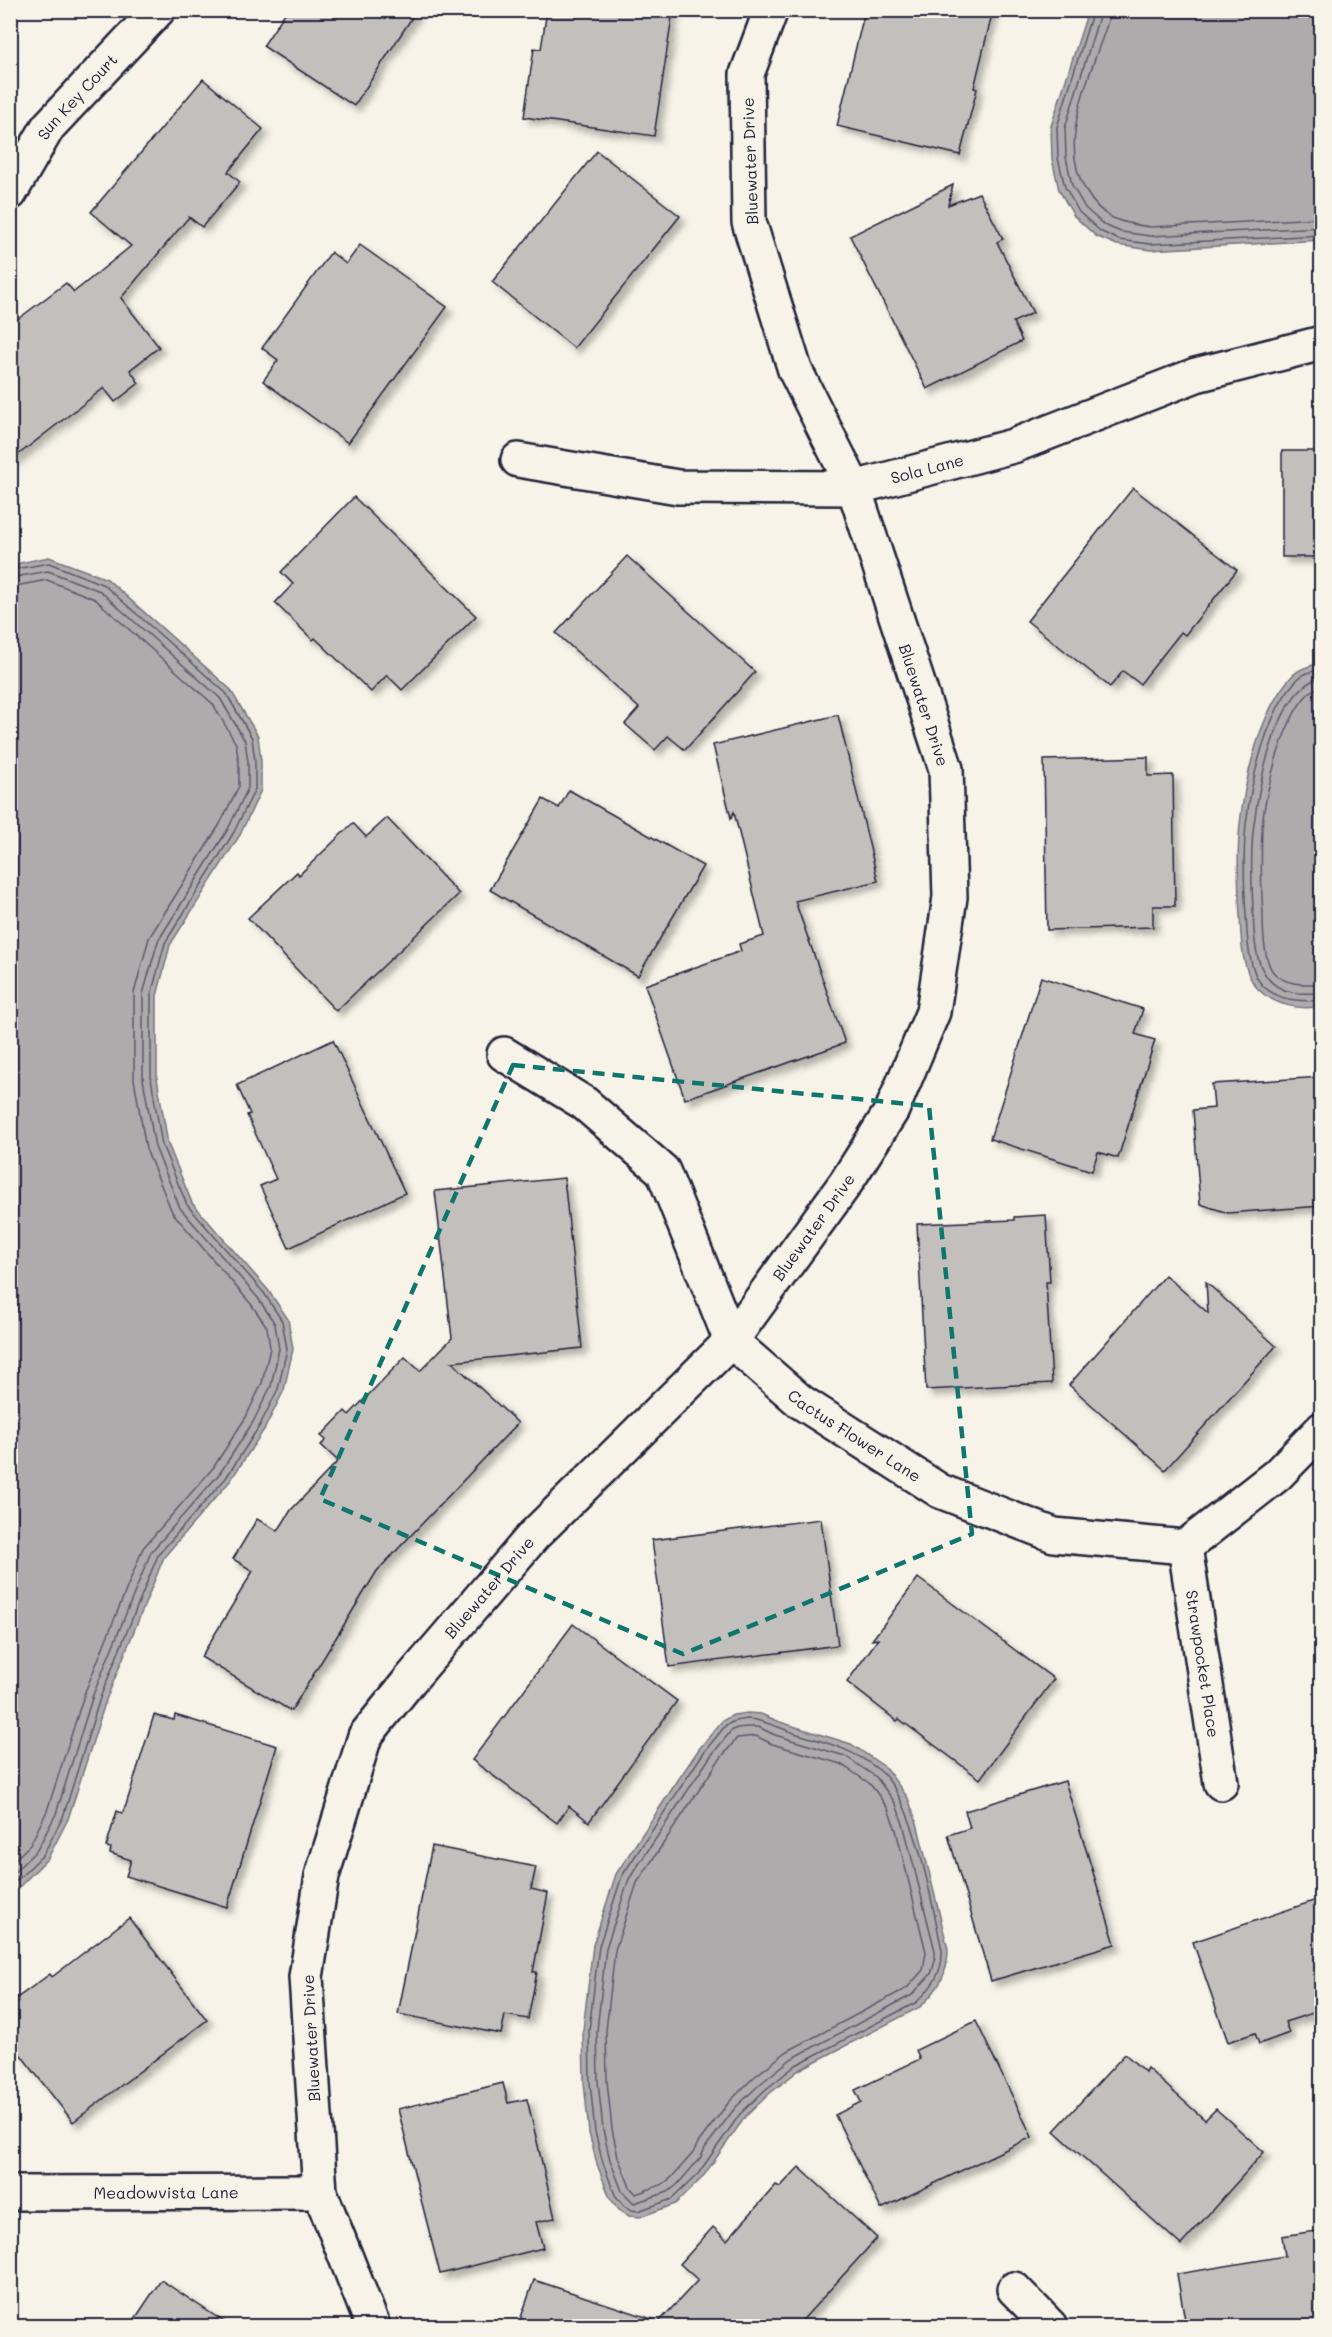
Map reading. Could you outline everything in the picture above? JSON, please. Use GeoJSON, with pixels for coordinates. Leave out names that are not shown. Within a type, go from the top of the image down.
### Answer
{"type":"FeatureCollection","features":[{"type":"Feature","properties":{"kind":"street","name":"Sun Key Court"},"geometry":{"type":"LineString","coordinates":[[10,193],[48,127],[158,10]]}},
{"type":"Feature","properties":{"kind":"street","name":"Bluewater Drive"},"geometry":{"type":"LineString","coordinates":[[373,2326],[320,2192],[306,1977],[322,1876],[365,1736],[534,1535],[731,1341],[846,1184],[892,1110],[933,1012],[950,897],[946,769],[854,488],[795,370],[749,222],[747,75],[771,10]]}},
{"type":"Feature","properties":{"kind":"street","name":"Sola Lane"},"geometry":{"type":"LineString","coordinates":[[518,460],[678,487],[854,488],[1012,446],[1196,375],[1322,343]]}},
{"type":"Feature","properties":{"kind":"street","name":"Cactus Flower Lane"},"geometry":{"type":"LineString","coordinates":[[504,1054],[584,1103],[663,1171],[731,1341],[801,1402],[940,1491],[1054,1535],[1185,1547]]}},
{"type":"Feature","properties":{"kind":"street"},"geometry":{"type":"LineString","coordinates":[[1185,1547],[1277,1475],[1322,1429]]}},
{"type":"Feature","properties":{"kind":"street","name":"Strawpocket Place"},"geometry":{"type":"LineString","coordinates":[[1185,1547],[1221,1783]]}},
{"type":"Feature","properties":{"kind":"street","name":"Meadowvista Lane"},"geometry":{"type":"LineString","coordinates":[[10,2193],[320,2192]]}},
{"type":"Feature","properties":{"kind":"street"},"geometry":{"type":"LineString","coordinates":[[1014,2289],[1050,2326]]}},
{"type":"Feature","properties":{"kind":"highlighted area"},"geometry":{"type":"Polygon","coordinates":[[[513,1065],[929,1106],[972,1534],[683,1654],[320,1499],[513,1065]]]}},
{"type":"Feature","properties":{"kind":"water"},"geometry":{"type":"Polygon","coordinates":[[[1088,11],[1321,11],[1321,240],[1150,250],[1117,245],[1096,236],[1074,216],[1059,190],[1052,159],[1051,126],[1088,11]]]}},
{"type":"Feature","properties":{"kind":"water"},"geometry":{"type":"Polygon","coordinates":[[[49,557],[107,579],[230,689],[258,736],[261,790],[240,835],[170,945],[157,996],[157,1078],[168,1144],[192,1203],[268,1290],[288,1319],[293,1349],[284,1390],[265,1428],[230,1481],[164,1557],[106,1700],[68,1819],[48,1858],[11,1895],[10,565],[49,557]]]}},
{"type":"Feature","properties":{"kind":"water"},"geometry":{"type":"Polygon","coordinates":[[[1321,663],[1321,1006],[1305,1008],[1279,1003],[1264,995],[1252,982],[1248,973],[1241,933],[1238,846],[1242,806],[1250,766],[1263,725],[1281,689],[1293,675],[1321,663]]]}},
{"type":"Feature","properties":{"kind":"water"},"geometry":{"type":"Polygon","coordinates":[[[761,1714],[851,1744],[885,1767],[908,1798],[917,1823],[948,1949],[946,1967],[937,1988],[920,2007],[799,2070],[769,2094],[745,2117],[702,2178],[675,2204],[640,2217],[629,2216],[619,2210],[610,2198],[597,2164],[589,2133],[584,2082],[583,2030],[593,1945],[616,1874],[670,1792],[699,1749],[722,1721],[733,1715],[761,1714]]]}},
{"type":"Feature","properties":{"kind":"building"},"geometry":{"type":"Polygon","coordinates":[[[287,10],[417,10],[354,106],[263,46],[287,10]]]}},
{"type":"Feature","properties":{"kind":"building"},"geometry":{"type":"Polygon","coordinates":[[[547,10],[673,10],[654,136],[524,117],[534,48],[541,49],[547,10]]]}},
{"type":"Feature","properties":{"kind":"building"},"geometry":{"type":"Polygon","coordinates":[[[865,10],[993,10],[974,88],[977,89],[960,155],[837,126],[865,10]]]}},
{"type":"Feature","properties":{"kind":"building"},"geometry":{"type":"Polygon","coordinates":[[[203,79],[263,129],[228,172],[240,182],[202,227],[189,217],[121,298],[159,347],[130,370],[139,383],[115,402],[104,388],[10,461],[10,325],[66,283],[74,292],[131,246],[91,212],[203,79]]]}},
{"type":"Feature","properties":{"kind":"building"},"geometry":{"type":"Polygon","coordinates":[[[597,151],[680,216],[574,348],[492,282],[597,151]]]}},
{"type":"Feature","properties":{"kind":"building"},"geometry":{"type":"Polygon","coordinates":[[[953,185],[948,205],[979,193],[1003,239],[997,242],[1033,313],[1013,322],[1022,341],[927,389],[850,236],[953,185]]]}},
{"type":"Feature","properties":{"kind":"building"},"geometry":{"type":"Polygon","coordinates":[[[360,245],[447,307],[348,443],[263,381],[278,360],[262,348],[331,252],[346,264],[360,245]]]}},
{"type":"Feature","properties":{"kind":"building"},"geometry":{"type":"Polygon","coordinates":[[[1282,451],[1322,451],[1322,557],[1282,557],[1282,451]]]}},
{"type":"Feature","properties":{"kind":"building"},"geometry":{"type":"Polygon","coordinates":[[[1133,488],[1237,570],[1185,635],[1181,632],[1140,684],[1123,671],[1110,687],[1027,621],[1133,488]]]}},
{"type":"Feature","properties":{"kind":"building"},"geometry":{"type":"Polygon","coordinates":[[[354,497],[476,616],[402,690],[387,675],[371,692],[275,603],[293,584],[281,572],[354,497]]]}},
{"type":"Feature","properties":{"kind":"building"},"geometry":{"type":"Polygon","coordinates":[[[627,556],[755,672],[685,750],[668,736],[655,750],[625,724],[639,708],[556,633],[627,556]]]}},
{"type":"Feature","properties":{"kind":"building"},"geometry":{"type":"Polygon","coordinates":[[[838,715],[878,881],[795,901],[845,1043],[685,1099],[645,985],[741,951],[739,944],[764,936],[734,812],[731,818],[713,745],[838,715]]]}},
{"type":"Feature","properties":{"kind":"building"},"geometry":{"type":"Polygon","coordinates":[[[1148,757],[1148,776],[1173,775],[1175,906],[1153,906],[1153,927],[1047,930],[1044,760],[1148,757]]]}},
{"type":"Feature","properties":{"kind":"building"},"geometry":{"type":"Polygon","coordinates":[[[569,790],[703,866],[638,976],[490,890],[543,799],[559,808],[569,790]]]}},
{"type":"Feature","properties":{"kind":"building"},"geometry":{"type":"Polygon","coordinates":[[[387,818],[459,894],[336,1011],[248,918],[297,872],[299,875],[353,823],[366,837],[387,818]]]}},
{"type":"Feature","properties":{"kind":"building"},"geometry":{"type":"Polygon","coordinates":[[[1041,977],[1143,1009],[1135,1034],[1155,1040],[1118,1158],[1098,1152],[1092,1171],[990,1139],[1041,977]]]}},
{"type":"Feature","properties":{"kind":"building"},"geometry":{"type":"Polygon","coordinates":[[[333,1040],[405,1193],[289,1248],[260,1186],[276,1179],[247,1115],[250,1114],[237,1085],[333,1040]]]}},
{"type":"Feature","properties":{"kind":"building"},"geometry":{"type":"Polygon","coordinates":[[[1322,1077],[1322,1206],[1228,1213],[1200,1204],[1193,1110],[1214,1108],[1212,1084],[1322,1077]]]}},
{"type":"Feature","properties":{"kind":"building"},"geometry":{"type":"Polygon","coordinates":[[[564,1178],[582,1348],[452,1362],[518,1423],[377,1571],[291,1711],[201,1657],[253,1571],[233,1559],[257,1519],[278,1531],[291,1510],[338,1461],[321,1445],[326,1440],[321,1436],[345,1411],[349,1415],[405,1357],[420,1371],[452,1338],[435,1191],[564,1178]]]}},
{"type":"Feature","properties":{"kind":"building"},"geometry":{"type":"Polygon","coordinates":[[[1046,1215],[1050,1282],[1046,1282],[1052,1383],[926,1390],[917,1224],[1014,1220],[1014,1217],[1046,1215]]]}},
{"type":"Feature","properties":{"kind":"building"},"geometry":{"type":"Polygon","coordinates":[[[1165,1275],[1208,1313],[1206,1282],[1276,1346],[1165,1470],[1069,1385],[1165,1275]]]}},
{"type":"Feature","properties":{"kind":"building"},"geometry":{"type":"Polygon","coordinates":[[[821,1519],[838,1645],[669,1667],[652,1540],[821,1519]]]}},
{"type":"Feature","properties":{"kind":"building"},"geometry":{"type":"Polygon","coordinates":[[[918,1578],[1054,1679],[980,1779],[899,1719],[897,1721],[847,1682],[878,1639],[872,1640],[918,1578]]]}},
{"type":"Feature","properties":{"kind":"building"},"geometry":{"type":"Polygon","coordinates":[[[573,1624],[677,1701],[589,1822],[569,1806],[557,1823],[472,1760],[573,1624]]]}},
{"type":"Feature","properties":{"kind":"building"},"geometry":{"type":"Polygon","coordinates":[[[154,1715],[174,1720],[175,1715],[277,1746],[227,1907],[126,1876],[131,1860],[110,1853],[111,1848],[106,1847],[117,1811],[122,1813],[126,1805],[154,1715]]]}},
{"type":"Feature","properties":{"kind":"building"},"geometry":{"type":"Polygon","coordinates":[[[1065,1781],[1115,1944],[991,1981],[948,1835],[970,1828],[965,1811],[1065,1781]]]}},
{"type":"Feature","properties":{"kind":"building"},"geometry":{"type":"Polygon","coordinates":[[[432,1846],[536,1867],[531,1889],[548,1893],[533,1972],[537,1972],[528,2019],[505,2015],[501,2034],[398,2014],[432,1846]]]}},
{"type":"Feature","properties":{"kind":"building"},"geometry":{"type":"Polygon","coordinates":[[[1322,1898],[1322,2010],[1285,2022],[1289,2033],[1259,2044],[1255,2033],[1228,2042],[1193,1942],[1322,1898]]]}},
{"type":"Feature","properties":{"kind":"building"},"geometry":{"type":"Polygon","coordinates":[[[129,1918],[207,2020],[73,2122],[10,2041],[10,2003],[50,1974],[52,1977],[129,1918]]]}},
{"type":"Feature","properties":{"kind":"building"},"geometry":{"type":"Polygon","coordinates":[[[976,2021],[1032,2137],[881,2209],[835,2115],[861,2102],[855,2090],[920,2059],[916,2050],[976,2021]]]}},
{"type":"Feature","properties":{"kind":"building"},"geometry":{"type":"Polygon","coordinates":[[[1125,2054],[1145,2072],[1147,2068],[1205,2120],[1216,2109],[1264,2152],[1181,2245],[1054,2131],[1125,2054]]]}},
{"type":"Feature","properties":{"kind":"building"},"geometry":{"type":"Polygon","coordinates":[[[503,2083],[508,2103],[527,2099],[555,2218],[536,2222],[543,2248],[440,2274],[398,2109],[503,2083]]]}},
{"type":"Feature","properties":{"kind":"building"},"geometry":{"type":"Polygon","coordinates":[[[799,2167],[877,2238],[797,2326],[655,2326],[698,2280],[680,2264],[713,2227],[727,2240],[776,2185],[780,2187],[799,2167]]]}},
{"type":"Feature","properties":{"kind":"building"},"geometry":{"type":"Polygon","coordinates":[[[1322,2230],[1322,2326],[1186,2326],[1177,2274],[1285,2256],[1282,2236],[1322,2230]]]}},
{"type":"Feature","properties":{"kind":"building"},"geometry":{"type":"Polygon","coordinates":[[[161,2280],[230,2326],[130,2326],[161,2280]]]}},
{"type":"Feature","properties":{"kind":"building"},"geometry":{"type":"Polygon","coordinates":[[[534,2280],[655,2320],[655,2326],[518,2326],[534,2280]]]}}]}
